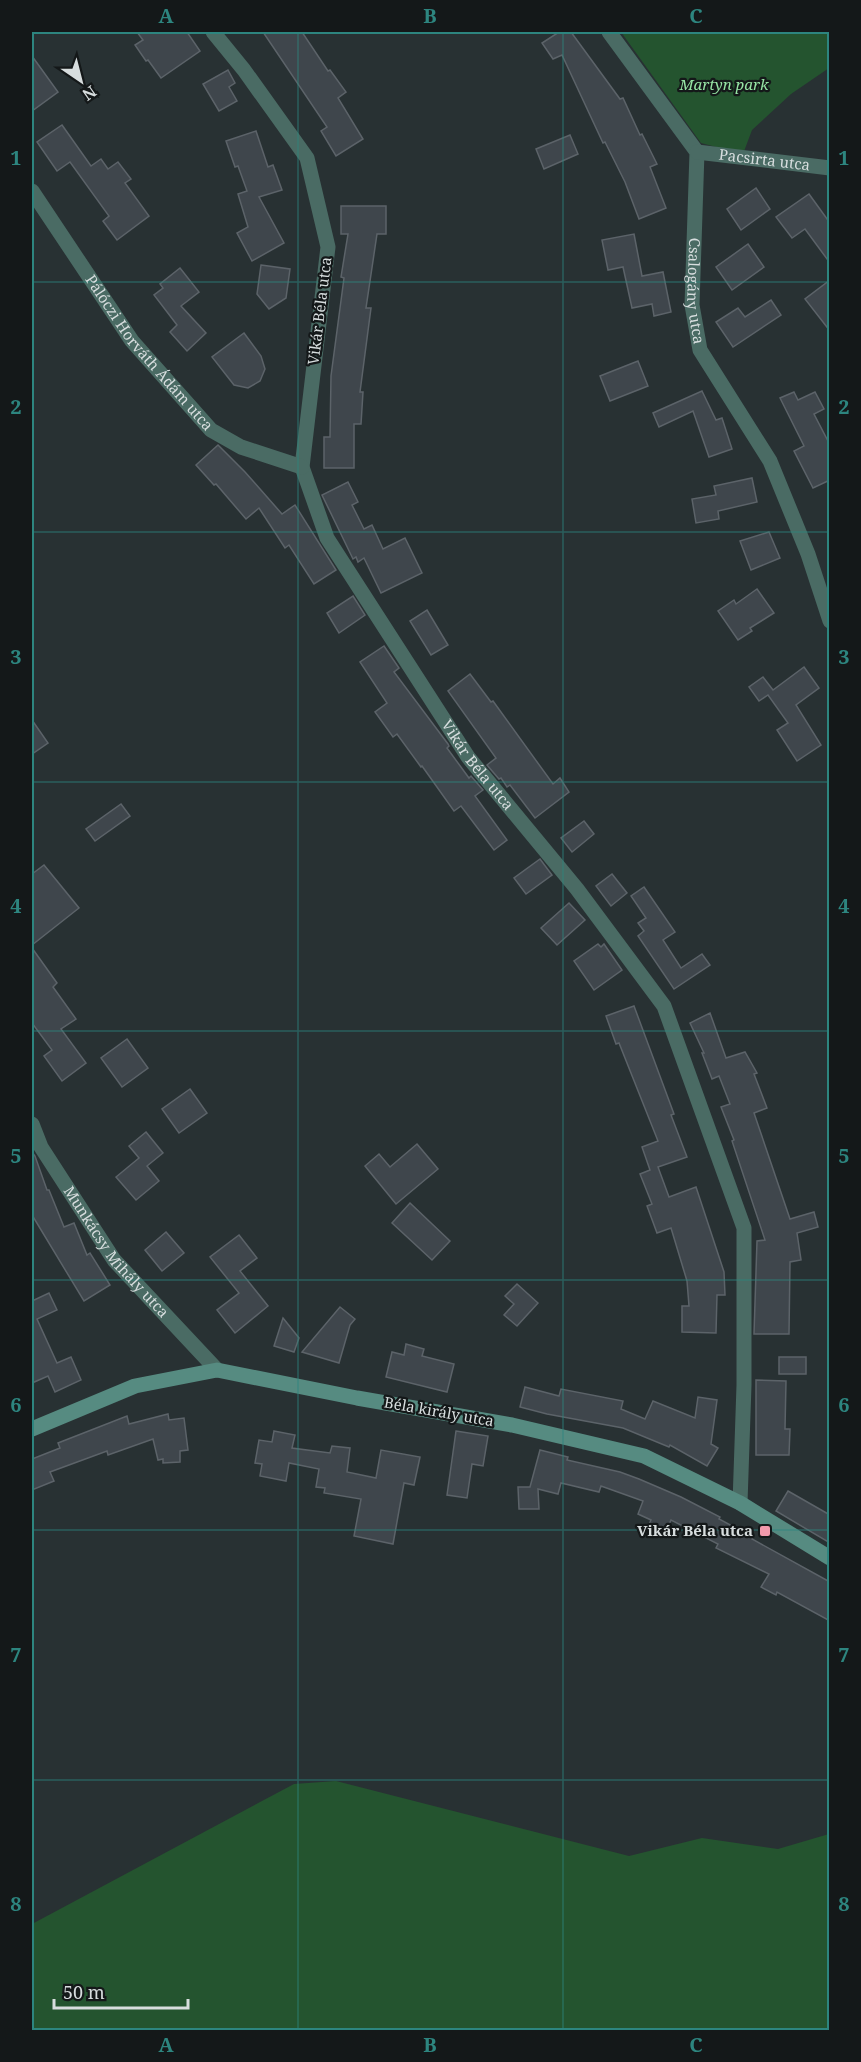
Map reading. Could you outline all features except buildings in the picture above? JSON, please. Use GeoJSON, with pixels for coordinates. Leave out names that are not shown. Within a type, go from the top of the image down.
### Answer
{"type":"FeatureCollection","features":[{"type":"Feature","properties":{"kind":"street","name":"Vikár Béla utca"},"geometry":{"type":"LineString","coordinates":[[213,32],[244,70],[307,158],[328,247],[303,467],[327,538],[468,757],[577,889],[664,1006],[744,1228],[744,1385],[740,1503]]}},
{"type":"Feature","properties":{"kind":"street"},"geometry":{"type":"LineString","coordinates":[[609,32],[697,152]]}},
{"type":"Feature","properties":{"kind":"street","name":"Pacsirta utca"},"geometry":{"type":"LineString","coordinates":[[697,152],[830,168]]}},
{"type":"Feature","properties":{"kind":"street","name":"Csalogány utca"},"geometry":{"type":"LineString","coordinates":[[697,152],[692,305],[700,350],[770,461],[808,554],[830,621]]}},
{"type":"Feature","properties":{"kind":"street","name":"Pálóczi Horváth Ádám utca"},"geometry":{"type":"LineString","coordinates":[[32,191],[132,341],[211,430],[241,447],[303,467]]}},
{"type":"Feature","properties":{"kind":"street","name":"Munkácsy Mihály utca"},"geometry":{"type":"LineString","coordinates":[[32,1124],[41,1147],[114,1260],[217,1370]]}},
{"type":"Feature","properties":{"kind":"street","name":"Béla király utca"},"geometry":{"type":"LineString","coordinates":[[32,1429],[135,1386],[217,1370],[357,1398],[512,1425],[644,1456],[740,1503],[830,1558]]}},
{"type":"Feature","properties":{"kind":"green space","name":"Martyn park"},"geometry":{"type":"Polygon","coordinates":[[[621,32],[829,32],[829,68],[791,94],[752,130],[743,154],[701,143],[621,32]]]}},
{"type":"Feature","properties":{"kind":"green space"},"geometry":{"type":"Polygon","coordinates":[[[336,1781],[629,1856],[702,1838],[778,1849],[829,1834],[829,2030],[32,2030],[32,1924],[294,1784],[336,1781]]]}},
{"type":"Feature","properties":{"kind":"place","name":"Vikár Béla utca"},"geometry":{"type":"Point","coordinates":[765,1531]}}]}
